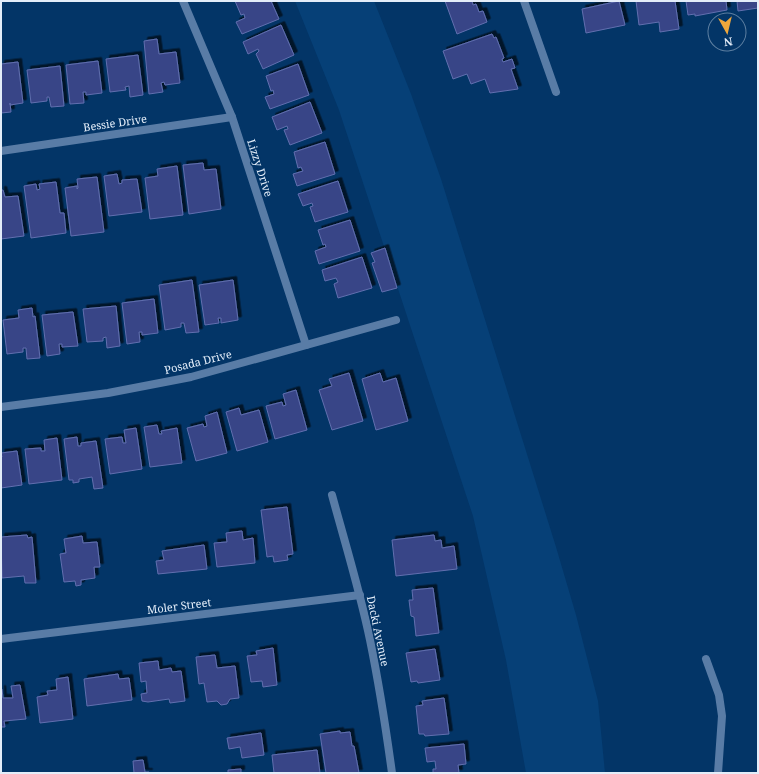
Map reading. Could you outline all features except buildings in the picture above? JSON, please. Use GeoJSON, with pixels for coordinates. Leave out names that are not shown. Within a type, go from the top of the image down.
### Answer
{"type":"FeatureCollection","features":[{"type":"Feature","properties":{"kind":"street","name":"Lizzy Drive"},"geometry":{"type":"LineString","coordinates":[[183,1],[232,118],[306,345]]}},
{"type":"Feature","properties":{"kind":"street"},"geometry":{"type":"LineString","coordinates":[[524,1],[556,92]]}},
{"type":"Feature","properties":{"kind":"street","name":"Bessie Drive"},"geometry":{"type":"LineString","coordinates":[[1,151],[232,118]]}},
{"type":"Feature","properties":{"kind":"street","name":"Posada Drive"},"geometry":{"type":"LineString","coordinates":[[1,407],[108,393],[191,377],[396,320]]}},
{"type":"Feature","properties":{"kind":"street","name":"Dacki Avenue"},"geometry":{"type":"LineString","coordinates":[[332,495],[360,595],[370,640],[392,773]]}},
{"type":"Feature","properties":{"kind":"street","name":"Moler Street"},"geometry":{"type":"LineString","coordinates":[[1,639],[360,595]]}},
{"type":"Feature","properties":{"kind":"street"},"geometry":{"type":"LineString","coordinates":[[706,659],[719,695],[722,716],[718,773]]}},
{"type":"Feature","properties":{"kind":"shaded area"},"geometry":{"type":"Polygon","coordinates":[[[295,1],[374,1],[411,94],[441,179],[556,547],[576,615],[598,701],[605,773],[526,773],[506,660],[473,516],[339,110],[295,1]]]}}]}
